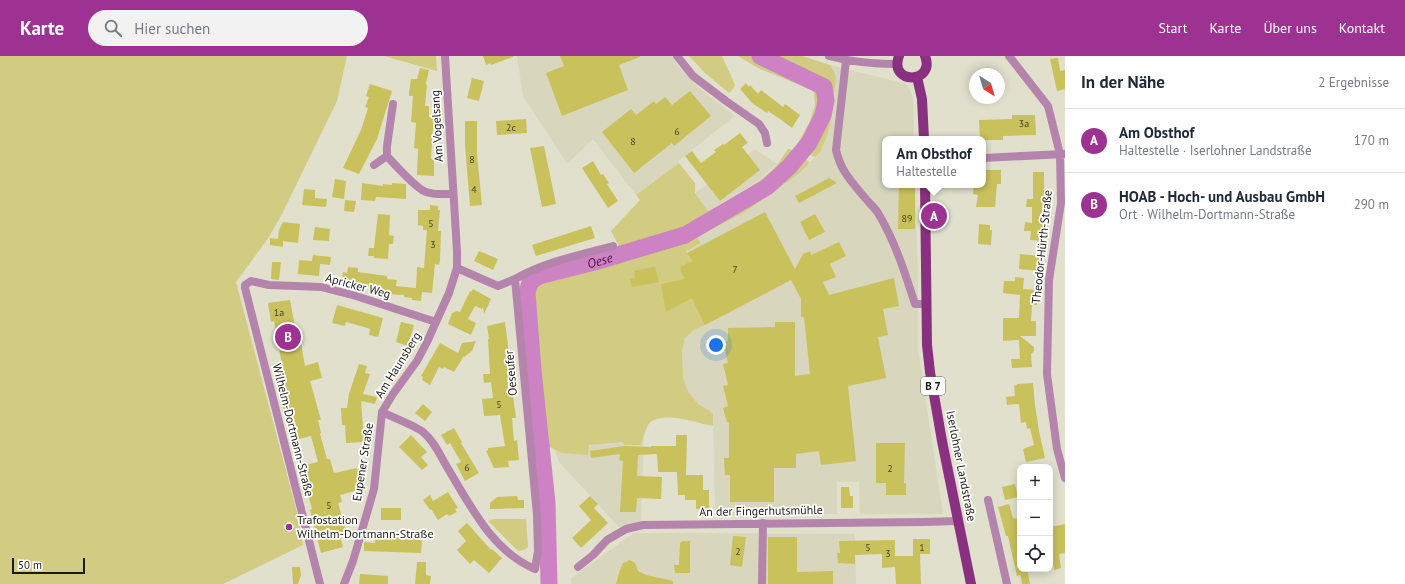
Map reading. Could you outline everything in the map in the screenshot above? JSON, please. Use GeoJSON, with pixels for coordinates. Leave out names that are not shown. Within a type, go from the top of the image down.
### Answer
{"type":"FeatureCollection","features":[{"type":"Feature","properties":{"kind":"main road"},"geometry":{"type":"LineString","coordinates":[[898,60],[899,71],[911,78],[917,77],[924,72],[927,63],[925,56]]}},
{"type":"Feature","properties":{"kind":"main road"},"geometry":{"type":"LineString","coordinates":[[917,77],[922,99],[924,136]]}},
{"type":"Feature","properties":{"kind":"main road","name":"Iserlohner Landstraße"},"geometry":{"type":"LineString","coordinates":[[925,188],[927,345],[930,372],[942,441],[971,584]]}},
{"type":"Feature","properties":{"kind":"street","name":"Am Vogelsang"},"geometry":{"type":"LineString","coordinates":[[445,56],[457,268]]}},
{"type":"Feature","properties":{"kind":"street"},"geometry":{"type":"LineString","coordinates":[[677,56],[694,76],[758,124],[765,132],[767,143]]}},
{"type":"Feature","properties":{"kind":"street"},"geometry":{"type":"LineString","coordinates":[[829,56],[877,64],[898,60]]}},
{"type":"Feature","properties":{"kind":"street","name":"Theodor-Hürth-Straße"},"geometry":{"type":"LineString","coordinates":[[1009,56],[1048,106],[1062,154],[1061,203],[1049,280],[1047,374],[1057,449],[1065,478]]}},
{"type":"Feature","properties":{"kind":"street"},"geometry":{"type":"LineString","coordinates":[[846,60],[836,150],[839,164],[848,178],[878,212],[906,274],[915,304],[926,304]]}},
{"type":"Feature","properties":{"kind":"street"},"geometry":{"type":"LineString","coordinates":[[394,104],[387,146],[387,156],[425,192],[434,194],[453,194]]}},
{"type":"Feature","properties":{"kind":"street"},"geometry":{"type":"LineString","coordinates":[[986,158],[1062,154]]}},
{"type":"Feature","properties":{"kind":"street"},"geometry":{"type":"LineString","coordinates":[[374,165],[387,156]]}},
{"type":"Feature","properties":{"kind":"street"},"geometry":{"type":"LineString","coordinates":[[457,268],[498,286],[538,267],[613,246]]}},
{"type":"Feature","properties":{"kind":"street","name":"Am Haunsberg"},"geometry":{"type":"LineString","coordinates":[[457,268],[449,293],[417,361],[382,412],[422,432],[433,444],[477,518],[500,546],[524,564],[535,569]]}},
{"type":"Feature","properties":{"kind":"street","name":"Oeseufer"},"geometry":{"type":"LineString","coordinates":[[515,279],[537,515],[538,551],[535,569]]}},
{"type":"Feature","properties":{"kind":"street","name":"Apricker Weg"},"geometry":{"type":"LineString","coordinates":[[247,282],[251,281],[269,285],[321,287],[356,296],[436,322]]}},
{"type":"Feature","properties":{"kind":"street","name":"Wilhelm-Dortmann-Straße"},"geometry":{"type":"LineString","coordinates":[[247,282],[244,288],[320,584]]}},
{"type":"Feature","properties":{"kind":"street","name":"Eupener Straße"},"geometry":{"type":"LineString","coordinates":[[344,584],[353,561],[374,489],[382,412]]}},
{"type":"Feature","properties":{"kind":"street"},"geometry":{"type":"LineString","coordinates":[[988,500],[1007,584]]}},
{"type":"Feature","properties":{"kind":"street","name":"An der Fingerhutsmühle"},"geometry":{"type":"LineString","coordinates":[[578,567],[593,555],[607,540],[626,528],[642,525],[959,521]]}},
{"type":"Feature","properties":{"kind":"street"},"geometry":{"type":"LineString","coordinates":[[762,584],[763,524]]}},
{"type":"Feature","properties":{"kind":"shaded area"},"geometry":{"type":"Polygon","coordinates":[[[0,56],[347,56],[337,101],[282,214],[269,237],[236,282],[298,516],[303,545],[223,584],[0,584],[0,56]]]}},
{"type":"Feature","properties":{"kind":"shaded area"},"geometry":{"type":"Polygon","coordinates":[[[384,56],[436,56],[437,71],[384,56]]]}},
{"type":"Feature","properties":{"kind":"shaded area"},"geometry":{"type":"Polygon","coordinates":[[[517,56],[672,56],[678,66],[698,87],[735,116],[678,161],[679,163],[636,195],[593,139],[567,164],[523,96],[517,56]]]}},
{"type":"Feature","properties":{"kind":"shaded area"},"geometry":{"type":"Polygon","coordinates":[[[689,56],[722,56],[735,85],[734,88],[729,93],[705,73],[689,56]]]}},
{"type":"Feature","properties":{"kind":"shaded area"},"geometry":{"type":"Polygon","coordinates":[[[738,56],[802,56],[830,65],[836,78],[832,115],[828,133],[821,151],[815,157],[808,154],[797,145],[810,121],[815,105],[814,92],[760,69],[738,56]]]}},
{"type":"Feature","properties":{"kind":"shaded area"},"geometry":{"type":"Polygon","coordinates":[[[830,65],[903,83],[908,86],[913,97],[914,136],[882,136],[882,188],[915,188],[918,272],[918,349],[943,514],[860,514],[859,482],[837,482],[837,514],[715,516],[713,414],[698,404],[688,391],[683,378],[682,351],[685,338],[694,330],[705,325],[692,298],[707,290],[686,251],[697,237],[745,212],[797,175],[821,151],[828,133],[832,115],[836,78],[830,65]]]}},
{"type":"Feature","properties":{"kind":"shaded area"},"geometry":{"type":"Polygon","coordinates":[[[756,149],[777,164],[751,186],[708,211],[695,193],[756,149]]]}},
{"type":"Feature","properties":{"kind":"shaded area"},"geometry":{"type":"Polygon","coordinates":[[[788,149],[794,151],[780,169],[756,188],[701,221],[673,233],[620,248],[611,231],[640,200],[636,195],[679,163],[695,183],[695,193],[708,211],[736,196],[762,179],[777,165],[788,149]]]}},
{"type":"Feature","properties":{"kind":"shaded area"},"geometry":{"type":"Polygon","coordinates":[[[804,157],[809,162],[807,166],[797,175],[745,212],[697,237],[701,243],[686,251],[707,291],[705,325],[694,330],[685,338],[682,351],[683,378],[688,391],[698,404],[713,414],[713,426],[669,417],[653,420],[648,425],[641,445],[624,445],[623,442],[589,445],[588,455],[561,453],[548,446],[533,291],[535,286],[561,274],[615,262],[661,249],[693,236],[736,213],[773,190],[786,178],[804,157]]]}},
{"type":"Feature","properties":{"kind":"shaded area"},"geometry":{"type":"Polygon","coordinates":[[[644,438],[641,521],[619,527],[559,462],[554,448],[561,453],[588,455],[589,445],[624,442],[641,445],[644,438]]]}},
{"type":"Feature","properties":{"kind":"shaded area"},"geometry":{"type":"Polygon","coordinates":[[[494,519],[526,519],[528,547],[524,550],[518,551],[488,521],[494,519]]]}},
{"type":"Feature","properties":{"kind":"shaded area"},"geometry":{"type":"Polygon","coordinates":[[[634,533],[855,534],[856,584],[571,584],[571,578],[634,533]]]}},
{"type":"Feature","properties":{"kind":"building"},"geometry":{"type":"Polygon","coordinates":[[[483,56],[513,57],[491,65],[490,63],[486,65],[483,56]]]}},
{"type":"Feature","properties":{"kind":"building"},"geometry":{"type":"Polygon","coordinates":[[[560,56],[640,57],[619,65],[628,90],[562,116],[546,73],[564,66],[560,56]]]}},
{"type":"Feature","properties":{"kind":"building"},"geometry":{"type":"Polygon","coordinates":[[[1058,58],[1060,71],[1065,70],[1065,89],[1057,91],[1050,59],[1058,58]]]}},
{"type":"Feature","properties":{"kind":"building"},"geometry":{"type":"Polygon","coordinates":[[[420,68],[429,70],[426,84],[425,106],[429,106],[429,117],[440,118],[440,129],[433,129],[431,159],[434,159],[434,176],[417,175],[418,149],[414,148],[416,123],[411,122],[413,96],[409,96],[409,92],[411,79],[417,79],[420,68]]]}},
{"type":"Feature","properties":{"kind":"building"},"geometry":{"type":"Polygon","coordinates":[[[472,78],[484,81],[479,101],[467,98],[472,78]]]}},
{"type":"Feature","properties":{"kind":"building"},"geometry":{"type":"Polygon","coordinates":[[[746,83],[749,87],[750,85],[758,94],[761,90],[783,107],[785,104],[800,115],[792,128],[768,111],[767,113],[752,103],[740,89],[746,83]]]}},
{"type":"Feature","properties":{"kind":"building"},"geometry":{"type":"Polygon","coordinates":[[[370,84],[392,91],[377,139],[359,174],[343,168],[361,130],[368,108],[365,107],[369,97],[366,96],[370,84]]]}},
{"type":"Feature","properties":{"kind":"building"},"geometry":{"type":"Polygon","coordinates":[[[690,91],[711,116],[674,146],[672,143],[634,173],[602,132],[631,109],[636,115],[654,101],[656,104],[665,97],[672,105],[690,91]]]}},
{"type":"Feature","properties":{"kind":"building"},"geometry":{"type":"Polygon","coordinates":[[[1012,115],[1035,115],[1036,135],[1003,136],[1003,140],[986,140],[986,136],[980,136],[979,120],[1012,119],[1012,115]]]}},
{"type":"Feature","properties":{"kind":"building"},"geometry":{"type":"Polygon","coordinates":[[[526,119],[527,133],[497,135],[496,121],[526,119]]]}},
{"type":"Feature","properties":{"kind":"building"},"geometry":{"type":"Polygon","coordinates":[[[465,121],[477,121],[477,154],[482,205],[470,206],[465,145],[465,121]]]}},
{"type":"Feature","properties":{"kind":"building"},"geometry":{"type":"Polygon","coordinates":[[[740,133],[748,143],[742,147],[760,170],[720,201],[685,156],[692,151],[701,163],[716,152],[714,150],[723,144],[724,145],[740,133]]]}},
{"type":"Feature","properties":{"kind":"building"},"geometry":{"type":"Polygon","coordinates":[[[544,146],[556,204],[542,207],[530,148],[544,146]]]}},
{"type":"Feature","properties":{"kind":"building"},"geometry":{"type":"Polygon","coordinates":[[[593,161],[601,175],[603,174],[609,183],[607,184],[618,201],[608,208],[582,168],[593,161]]]}},
{"type":"Feature","properties":{"kind":"building"},"geometry":{"type":"Polygon","coordinates":[[[986,170],[1001,170],[1001,184],[997,184],[995,207],[976,207],[978,195],[973,194],[974,188],[986,188],[986,170]]]}},
{"type":"Feature","properties":{"kind":"building"},"geometry":{"type":"Polygon","coordinates":[[[1033,172],[1044,172],[1044,191],[1046,191],[1046,199],[1044,199],[1042,241],[1030,240],[1031,231],[1024,231],[1025,222],[1032,223],[1032,207],[1026,207],[1027,199],[1033,199],[1033,172]]]}},
{"type":"Feature","properties":{"kind":"building"},"geometry":{"type":"Polygon","coordinates":[[[829,178],[837,183],[799,203],[795,196],[829,178]]]}},
{"type":"Feature","properties":{"kind":"building"},"geometry":{"type":"Polygon","coordinates":[[[335,179],[346,181],[344,199],[332,197],[335,179]]]}},
{"type":"Feature","properties":{"kind":"building"},"geometry":{"type":"Polygon","coordinates":[[[362,183],[383,186],[383,184],[392,185],[392,183],[406,184],[406,199],[376,197],[375,201],[361,200],[362,183]]]}},
{"type":"Feature","properties":{"kind":"building"},"geometry":{"type":"Polygon","coordinates":[[[899,188],[915,188],[915,229],[898,229],[899,188]]]}},
{"type":"Feature","properties":{"kind":"building"},"geometry":{"type":"Polygon","coordinates":[[[304,189],[315,190],[315,198],[327,199],[326,207],[302,205],[304,189]]]}},
{"type":"Feature","properties":{"kind":"building"},"geometry":{"type":"Polygon","coordinates":[[[345,200],[356,201],[354,212],[344,211],[345,200]]]}},
{"type":"Feature","properties":{"kind":"building"},"geometry":{"type":"Polygon","coordinates":[[[430,205],[438,206],[438,210],[440,210],[438,231],[441,231],[440,260],[439,265],[435,264],[432,293],[422,292],[421,301],[412,300],[412,298],[404,297],[404,295],[385,294],[385,291],[375,290],[375,288],[356,286],[357,283],[342,281],[343,272],[347,273],[348,267],[358,268],[358,272],[387,276],[387,279],[397,280],[396,286],[416,288],[417,267],[424,268],[427,230],[423,230],[423,226],[418,225],[418,210],[430,210],[430,205]]]}},
{"type":"Feature","properties":{"kind":"building"},"geometry":{"type":"Polygon","coordinates":[[[765,212],[795,269],[803,254],[810,251],[811,255],[839,242],[846,256],[830,264],[836,277],[823,282],[829,295],[894,278],[899,306],[883,309],[888,335],[878,337],[886,378],[848,386],[856,461],[821,465],[819,451],[796,454],[796,468],[774,468],[774,502],[730,502],[730,475],[725,475],[724,458],[729,458],[729,422],[727,422],[723,408],[728,406],[723,386],[728,385],[723,364],[728,363],[723,342],[728,341],[728,328],[775,327],[775,322],[795,322],[795,376],[810,374],[804,317],[801,317],[801,299],[791,280],[705,325],[692,298],[666,312],[661,284],[685,279],[680,267],[692,261],[687,253],[765,212]]]}},
{"type":"Feature","properties":{"kind":"building"},"geometry":{"type":"Polygon","coordinates":[[[378,214],[390,215],[389,235],[394,236],[393,244],[389,244],[388,259],[368,256],[369,248],[374,248],[378,214]]]}},
{"type":"Feature","properties":{"kind":"building"},"geometry":{"type":"Polygon","coordinates":[[[815,214],[825,232],[809,240],[800,222],[815,214]]]}},
{"type":"Feature","properties":{"kind":"building"},"geometry":{"type":"Polygon","coordinates":[[[283,222],[300,224],[298,243],[283,241],[283,247],[270,245],[270,238],[278,239],[279,230],[283,222]]]}},
{"type":"Feature","properties":{"kind":"building"},"geometry":{"type":"Polygon","coordinates":[[[979,224],[990,225],[990,230],[992,230],[991,245],[978,244],[979,224]]]}},
{"type":"Feature","properties":{"kind":"building"},"geometry":{"type":"Polygon","coordinates":[[[591,226],[595,238],[536,256],[532,245],[591,226]]]}},
{"type":"Feature","properties":{"kind":"building"},"geometry":{"type":"Polygon","coordinates":[[[315,227],[330,229],[329,241],[313,240],[315,227]]]}},
{"type":"Feature","properties":{"kind":"building"},"geometry":{"type":"Polygon","coordinates":[[[479,251],[498,259],[493,270],[474,261],[479,251]]]}},
{"type":"Feature","properties":{"kind":"building"},"geometry":{"type":"Polygon","coordinates":[[[1020,254],[1040,256],[1039,271],[1019,269],[1020,254]]]}},
{"type":"Feature","properties":{"kind":"building"},"geometry":{"type":"Polygon","coordinates":[[[313,255],[331,257],[330,265],[320,264],[319,276],[298,274],[299,260],[312,261],[313,255]]]}},
{"type":"Feature","properties":{"kind":"building"},"geometry":{"type":"Polygon","coordinates":[[[272,262],[281,262],[279,280],[271,279],[272,262]]]}},
{"type":"Feature","properties":{"kind":"building"},"geometry":{"type":"Polygon","coordinates":[[[655,267],[659,282],[632,287],[630,279],[635,278],[634,271],[655,267]]]}},
{"type":"Feature","properties":{"kind":"building"},"geometry":{"type":"Polygon","coordinates":[[[1015,277],[1024,278],[1023,289],[1038,290],[1037,305],[1032,305],[1031,321],[1036,321],[1036,336],[1020,336],[1034,347],[1034,351],[1031,354],[1032,367],[1012,368],[1011,359],[1020,359],[1019,340],[1003,341],[1003,318],[1019,318],[1020,295],[1003,293],[1004,281],[1015,281],[1015,277]]]}},
{"type":"Feature","properties":{"kind":"building"},"geometry":{"type":"Polygon","coordinates":[[[473,289],[491,299],[484,314],[483,307],[482,309],[475,306],[468,319],[476,323],[471,335],[448,324],[452,313],[457,311],[460,312],[470,291],[471,292],[473,289]]]}},
{"type":"Feature","properties":{"kind":"building"},"geometry":{"type":"Polygon","coordinates":[[[290,300],[295,327],[298,326],[305,366],[318,362],[322,378],[310,381],[321,420],[318,420],[320,434],[327,459],[330,459],[334,473],[357,468],[362,489],[340,495],[342,502],[338,503],[346,531],[339,533],[343,547],[321,553],[301,466],[318,462],[311,436],[299,439],[292,413],[285,415],[273,368],[282,365],[274,321],[271,322],[268,303],[290,300]]]}},
{"type":"Feature","properties":{"kind":"building"},"geometry":{"type":"Polygon","coordinates":[[[337,305],[383,318],[378,337],[369,335],[370,329],[364,327],[346,322],[345,326],[332,323],[337,305]]]}},
{"type":"Feature","properties":{"kind":"building"},"geometry":{"type":"Polygon","coordinates":[[[401,322],[414,325],[408,346],[396,342],[401,322]]]}},
{"type":"Feature","properties":{"kind":"building"},"geometry":{"type":"Polygon","coordinates":[[[505,322],[512,378],[507,379],[509,396],[513,396],[516,418],[512,418],[514,441],[517,440],[519,460],[508,461],[509,467],[494,468],[486,451],[488,448],[505,446],[500,415],[484,416],[482,399],[493,398],[491,382],[484,383],[483,374],[490,374],[487,326],[505,322]]]}},
{"type":"Feature","properties":{"kind":"building"},"geometry":{"type":"Polygon","coordinates":[[[476,341],[472,351],[464,356],[454,372],[444,367],[443,369],[439,367],[430,385],[422,380],[423,377],[421,376],[440,343],[458,353],[462,343],[476,341]]]}},
{"type":"Feature","properties":{"kind":"building"},"geometry":{"type":"Polygon","coordinates":[[[359,364],[367,366],[365,373],[370,374],[363,394],[377,397],[375,404],[361,401],[364,442],[346,443],[345,425],[342,425],[341,408],[347,408],[349,394],[359,364]]]}},
{"type":"Feature","properties":{"kind":"building"},"geometry":{"type":"Polygon","coordinates":[[[1033,383],[1039,431],[1045,458],[1026,462],[1023,449],[1034,445],[1030,428],[1027,429],[1026,422],[1021,423],[1019,404],[1007,405],[1006,397],[1015,396],[1014,386],[1017,384],[1033,383]]]}},
{"type":"Feature","properties":{"kind":"building"},"geometry":{"type":"Polygon","coordinates":[[[423,404],[432,412],[425,421],[415,413],[423,404]]]}},
{"type":"Feature","properties":{"kind":"building"},"geometry":{"type":"Polygon","coordinates":[[[454,428],[479,473],[465,481],[456,464],[461,462],[450,443],[447,445],[441,435],[454,428]]]}},
{"type":"Feature","properties":{"kind":"building"},"geometry":{"type":"Polygon","coordinates":[[[411,435],[427,452],[421,457],[428,465],[422,470],[399,447],[411,435]]]}},
{"type":"Feature","properties":{"kind":"building"},"geometry":{"type":"Polygon","coordinates":[[[676,435],[687,435],[686,475],[703,475],[703,490],[709,490],[709,509],[696,509],[696,500],[685,500],[685,495],[678,495],[677,472],[658,472],[657,454],[638,455],[637,476],[662,477],[661,499],[637,498],[636,512],[620,512],[623,461],[619,460],[620,454],[591,458],[590,451],[624,446],[676,446],[676,435]]]}},
{"type":"Feature","properties":{"kind":"building"},"geometry":{"type":"Polygon","coordinates":[[[876,443],[905,443],[904,483],[906,483],[906,495],[886,495],[886,483],[876,483],[876,443]]]}},
{"type":"Feature","properties":{"kind":"building"},"geometry":{"type":"Polygon","coordinates":[[[1015,484],[1017,497],[1005,500],[1002,487],[1015,484]]]}},
{"type":"Feature","properties":{"kind":"building"},"geometry":{"type":"Polygon","coordinates":[[[841,487],[849,487],[850,496],[853,496],[853,508],[841,508],[841,487]]]}},
{"type":"Feature","properties":{"kind":"building"},"geometry":{"type":"Polygon","coordinates":[[[448,492],[458,508],[455,509],[457,512],[449,516],[447,514],[438,520],[423,500],[430,495],[433,501],[448,492]]]}},
{"type":"Feature","properties":{"kind":"building"},"geometry":{"type":"Polygon","coordinates":[[[517,496],[518,500],[524,500],[524,508],[490,509],[490,503],[497,497],[517,496]]]}},
{"type":"Feature","properties":{"kind":"building"},"geometry":{"type":"Polygon","coordinates":[[[590,496],[598,504],[594,508],[608,523],[581,548],[572,538],[591,520],[579,506],[590,496]]]}},
{"type":"Feature","properties":{"kind":"building"},"geometry":{"type":"Polygon","coordinates":[[[1009,504],[1013,518],[1017,519],[1017,572],[1028,572],[1030,584],[1022,584],[1020,573],[1020,575],[1017,576],[1008,536],[1006,536],[998,507],[1009,504]]]}},
{"type":"Feature","properties":{"kind":"building"},"geometry":{"type":"Polygon","coordinates":[[[381,508],[401,508],[401,520],[381,520],[381,508]]]}},
{"type":"Feature","properties":{"kind":"building"},"geometry":{"type":"Polygon","coordinates":[[[467,523],[491,550],[492,549],[502,558],[489,573],[474,560],[470,564],[457,550],[466,541],[458,531],[467,523]]]}},
{"type":"Feature","properties":{"kind":"building"},"geometry":{"type":"Polygon","coordinates":[[[1065,524],[1065,553],[1059,554],[1061,568],[1054,570],[1053,565],[1053,526],[1065,524]]]}},
{"type":"Feature","properties":{"kind":"building"},"geometry":{"type":"Polygon","coordinates":[[[733,536],[746,537],[742,567],[730,565],[733,536]]]}},
{"type":"Feature","properties":{"kind":"building"},"geometry":{"type":"Polygon","coordinates":[[[375,537],[422,538],[421,553],[364,551],[364,542],[375,543],[375,537]]]}},
{"type":"Feature","properties":{"kind":"building"},"geometry":{"type":"Polygon","coordinates":[[[768,537],[797,537],[797,572],[833,571],[833,584],[768,584],[768,537]]]}},
{"type":"Feature","properties":{"kind":"building"},"geometry":{"type":"Polygon","coordinates":[[[913,539],[930,539],[930,554],[920,554],[921,584],[896,584],[895,567],[882,568],[882,554],[855,555],[855,564],[838,563],[837,553],[840,553],[839,541],[895,540],[895,556],[913,556],[913,539]]]}},
{"type":"Feature","properties":{"kind":"building"},"geometry":{"type":"Polygon","coordinates":[[[683,541],[690,541],[690,573],[675,573],[674,565],[679,565],[680,543],[683,541]]]}},
{"type":"Feature","properties":{"kind":"building"},"geometry":{"type":"Polygon","coordinates":[[[630,560],[635,563],[638,571],[646,575],[673,581],[673,584],[616,584],[623,563],[630,560]]]}},
{"type":"Feature","properties":{"kind":"building"},"geometry":{"type":"Polygon","coordinates":[[[417,562],[426,562],[426,575],[431,576],[430,584],[415,584],[417,562]]]}},
{"type":"Feature","properties":{"kind":"building"},"geometry":{"type":"Polygon","coordinates":[[[292,567],[300,567],[301,575],[298,584],[293,584],[292,567]]]}},
{"type":"Feature","properties":{"kind":"building"},"geometry":{"type":"Polygon","coordinates":[[[360,574],[388,576],[388,584],[359,584],[360,574]]]}},
{"type":"Feature","properties":{"kind":"waterway","name":"Oese"},"geometry":{"type":"LineString","coordinates":[[549,584],[547,503],[533,370],[527,293],[530,282],[539,276],[598,261],[685,235],[767,187],[789,167],[809,143],[823,115],[826,101],[824,87],[760,56]]}},
{"type":"Feature","properties":{"kind":"place","name":"Am Obsthof"},"geometry":{"type":"Point","coordinates":[934,216]}},
{"type":"Feature","properties":{"kind":"place","name":"HOAB - Hoch- und Ausbau GmbH"},"geometry":{"type":"Point","coordinates":[288,337]}},
{"type":"Feature","properties":{"kind":"place","name":"Trafostation Wilhelm-Dortmann-Straße"},"geometry":{"type":"Point","coordinates":[289,527]}}]}
